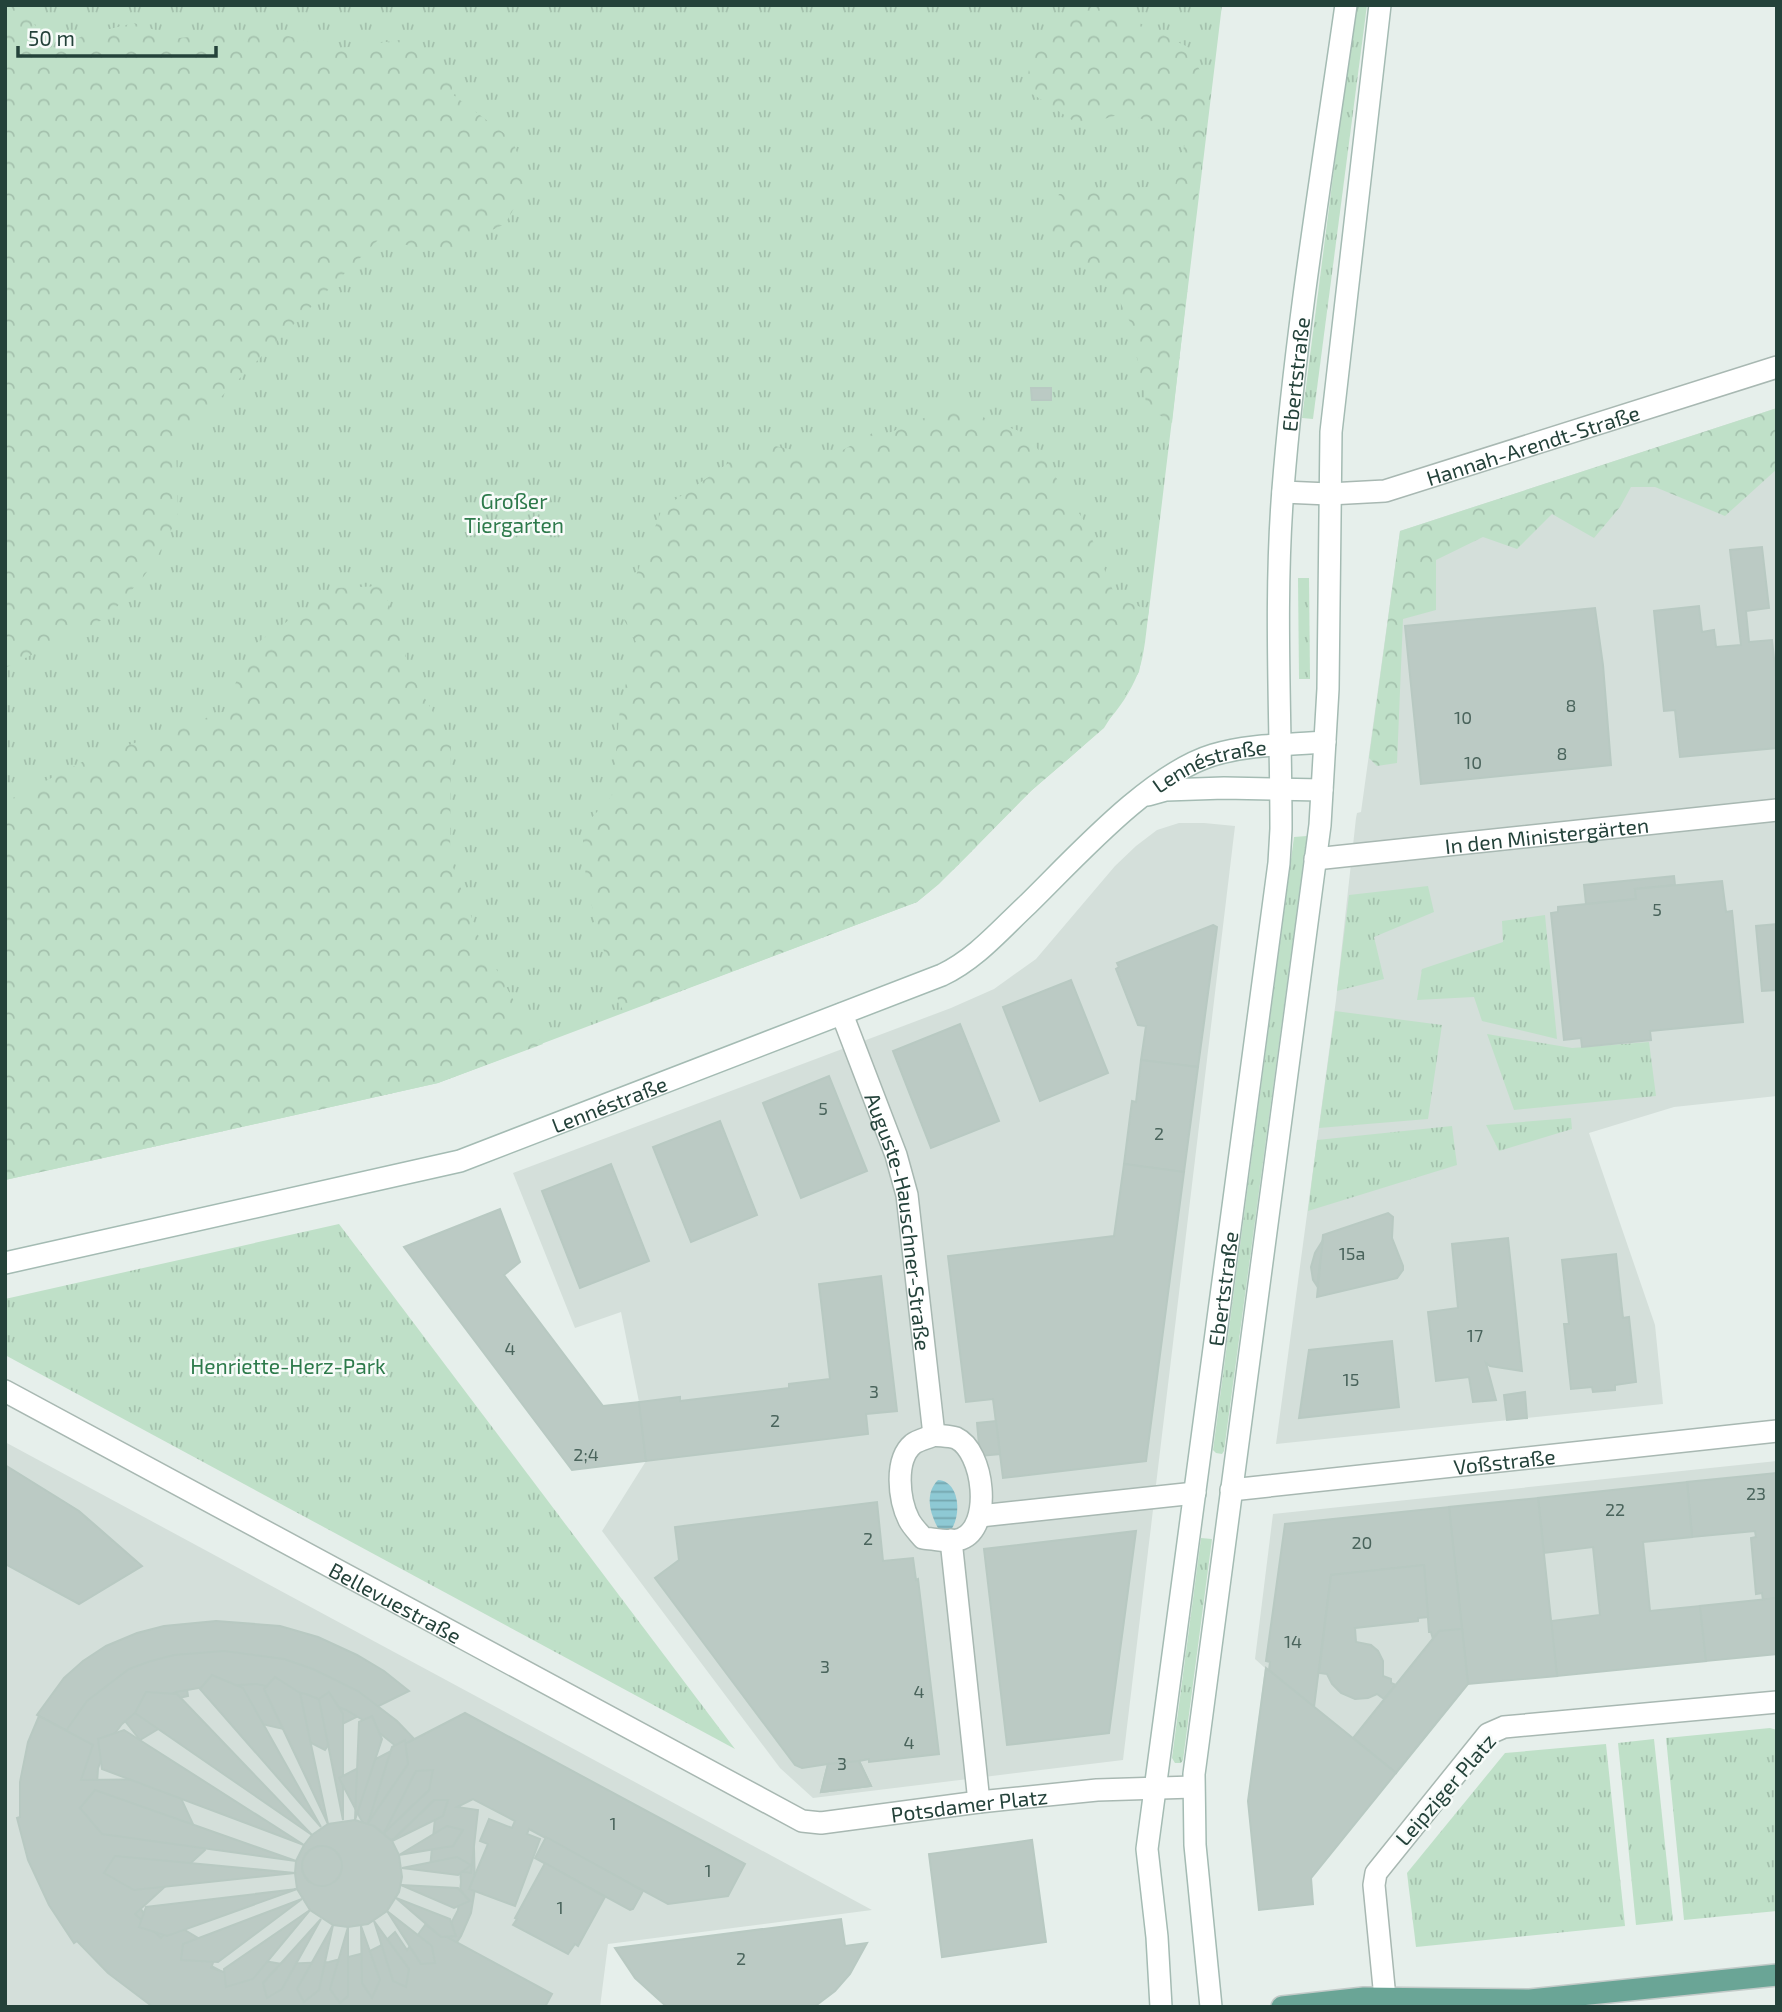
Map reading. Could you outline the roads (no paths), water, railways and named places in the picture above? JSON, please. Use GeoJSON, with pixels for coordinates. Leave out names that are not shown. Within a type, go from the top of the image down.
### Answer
{"type":"FeatureCollection","features":[{"type":"Feature","properties":{"kind":"main road","name":"Ebertstraße"},"geometry":{"type":"LineString","coordinates":[[1156,1788],[1279,863],[1279,578],[1283,492],[1292,396],[1346,5]]}},
{"type":"Feature","properties":{"kind":"main road","name":"Ebertstraße"},"geometry":{"type":"LineString","coordinates":[[1193,1787],[1315,859],[1328,678],[1332,421],[1380,5]]}},
{"type":"Feature","properties":{"kind":"main road","name":"Hannah-Arendt-Straße"},"geometry":{"type":"LineString","coordinates":[[1283,492],[1329,494],[1385,491],[1777,367]]}},
{"type":"Feature","properties":{"kind":"main road"},"geometry":{"type":"LineString","coordinates":[[1281,746],[1325,743]]}},
{"type":"Feature","properties":{"kind":"main road","name":"Lennéstraße"},"geometry":{"type":"LineString","coordinates":[[5,1263],[460,1161],[942,975],[961,965],[1143,797],[1177,771],[1211,755],[1241,749],[1281,746]]}},
{"type":"Feature","properties":{"kind":"main road"},"geometry":{"type":"LineString","coordinates":[[1281,789],[1322,790]]}},
{"type":"Feature","properties":{"kind":"main road","name":"Lennéstraße"},"geometry":{"type":"LineString","coordinates":[[1143,797],[1166,790],[1281,789]]}},
{"type":"Feature","properties":{"kind":"main road","name":"In den Ministergärten"},"geometry":{"type":"LineString","coordinates":[[1315,859],[1777,810]]}},
{"type":"Feature","properties":{"kind":"main road","name":"Auguste-Hauschner-Straße"},"geometry":{"type":"LineString","coordinates":[[842,1014],[895,1155],[907,1195],[934,1435]]}},
{"type":"Feature","properties":{"kind":"main road","name":"Bellevuestraße"},"geometry":{"type":"LineString","coordinates":[[5,1391],[787,1814]]}},
{"type":"Feature","properties":{"kind":"main road","name":"Voßstraße"},"geometry":{"type":"LineString","coordinates":[[979,1516],[1777,1431]]}},
{"type":"Feature","properties":{"kind":"main road"},"geometry":{"type":"LineString","coordinates":[[934,1435],[957,1439],[972,1455],[981,1478],[979,1516],[975,1529],[963,1538],[923,1538],[909,1521],[902,1499],[903,1462],[913,1445],[934,1435]]}},
{"type":"Feature","properties":{"kind":"main road"},"geometry":{"type":"LineString","coordinates":[[951,1540],[979,1802]]}},
{"type":"Feature","properties":{"kind":"main road","name":"Leipziger Platz"},"geometry":{"type":"LineString","coordinates":[[1385,1998],[1374,1885],[1376,1873],[1488,1734],[1504,1727],[1777,1702]]}},
{"type":"Feature","properties":{"kind":"main road"},"geometry":{"type":"LineString","coordinates":[[1193,1787],[1195,1845],[1211,2007]]}},
{"type":"Feature","properties":{"kind":"main road","name":"Potsdamer Platz"},"geometry":{"type":"LineString","coordinates":[[787,1814],[802,1821],[821,1823],[1097,1790],[1193,1787]]}},
{"type":"Feature","properties":{"kind":"main road"},"geometry":{"type":"LineString","coordinates":[[1156,1788],[1147,1849],[1157,1937],[1161,2007]]}},
{"type":"Feature","properties":{"kind":"main road"},"geometry":{"type":"LineString","coordinates":[[1282,2007],[1385,1998],[1530,2000],[1777,1975]]}},
{"type":"Feature","properties":{"kind":"main road"},"geometry":{"type":"LineString","coordinates":[[1506,2007],[1530,2000]]}},
{"type":"Feature","properties":{"kind":"water"},"geometry":{"type":"Polygon","coordinates":[[[938,1480],[951,1486],[957,1501],[956,1517],[950,1531],[939,1530],[931,1511],[931,1491],[938,1480]]]}},
{"type":"Feature","properties":{"kind":"park label","name":"Großer Tiergarten"},"geometry":{"type":"Point","coordinates":[514,512]}},
{"type":"Feature","properties":{"kind":"park label","name":"Henriette-Herz-Park"},"geometry":{"type":"Point","coordinates":[288,1365]}}]}
